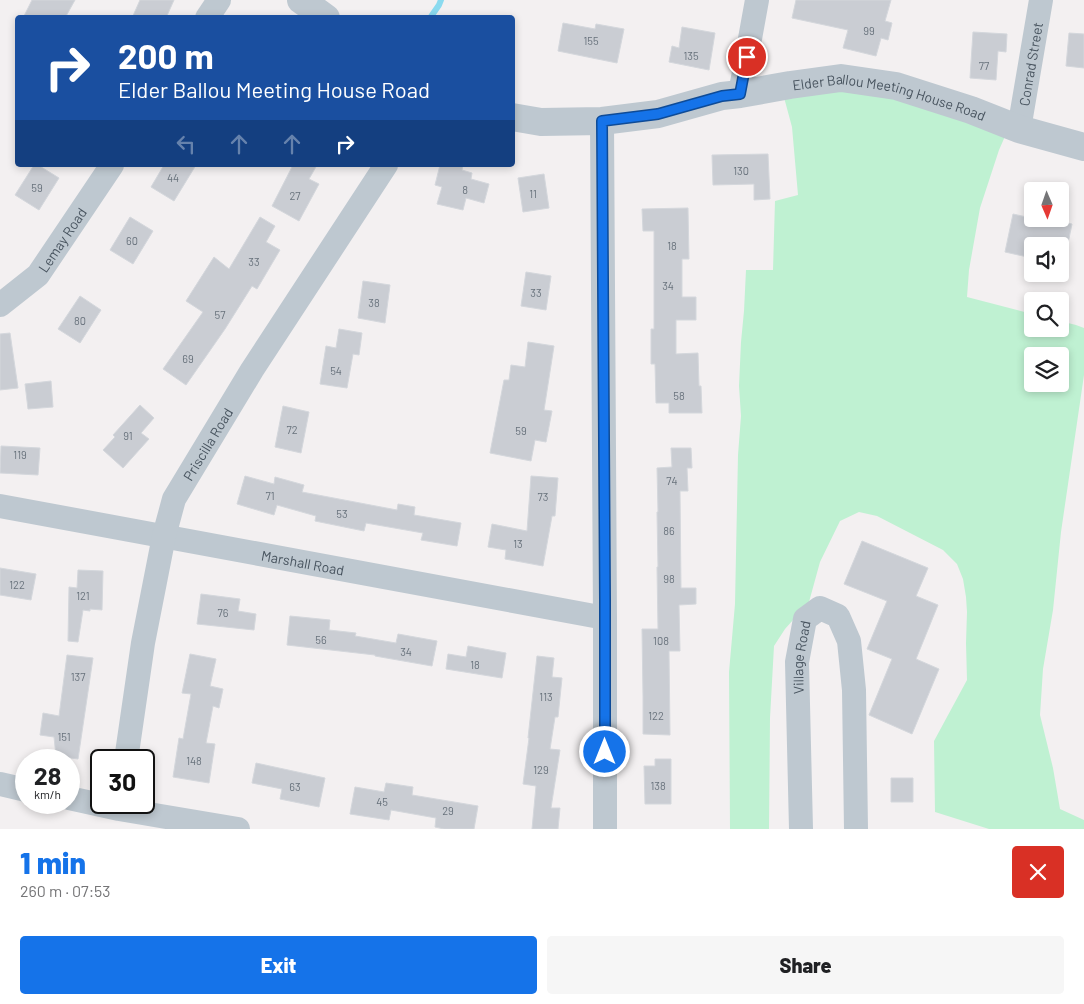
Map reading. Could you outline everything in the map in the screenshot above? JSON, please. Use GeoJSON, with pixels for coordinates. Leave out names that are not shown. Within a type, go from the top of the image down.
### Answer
{"type":"FeatureCollection","features":[{"type":"Feature","properties":{"kind":"street"},"geometry":{"type":"LineString","coordinates":[[209,15],[219,0]]}},
{"type":"Feature","properties":{"kind":"street"},"geometry":{"type":"LineString","coordinates":[[301,0],[322,15]]}},
{"type":"Feature","properties":{"kind":"street"},"geometry":{"type":"LineString","coordinates":[[740,94],[757,0]]}},
{"type":"Feature","properties":{"kind":"street","name":"Conrad Street"},"geometry":{"type":"LineString","coordinates":[[1019,128],[1041,0]]}},
{"type":"Feature","properties":{"kind":"street","name":"Elder Ballou Meeting House Road"},"geometry":{"type":"LineString","coordinates":[[515,118],[541,122],[602,121],[658,114],[722,96],[841,78],[896,86],[1084,148]]}},
{"type":"Feature","properties":{"kind":"street"},"geometry":{"type":"LineString","coordinates":[[602,121],[605,829]]}},
{"type":"Feature","properties":{"kind":"street","name":"Lemay Road"},"geometry":{"type":"LineString","coordinates":[[0,305],[38,275],[111,167]]}},
{"type":"Feature","properties":{"kind":"street","name":"Priscilla Road"},"geometry":{"type":"LineString","coordinates":[[128,749],[143,643],[164,536],[174,499],[252,370],[385,167]]}},
{"type":"Feature","properties":{"kind":"street","name":"Marshall Road"},"geometry":{"type":"LineString","coordinates":[[0,506],[605,618]]}},
{"type":"Feature","properties":{"kind":"street","name":"Village Road"},"geometry":{"type":"LineString","coordinates":[[801,829],[797,662],[805,619],[820,608],[838,616],[849,641],[854,690],[856,829]]}},
{"type":"Feature","properties":{"kind":"street"},"geometry":{"type":"LineString","coordinates":[[0,784],[15,787]]}},
{"type":"Feature","properties":{"kind":"street"},"geometry":{"type":"LineString","coordinates":[[126,814],[238,829]]}},
{"type":"Feature","properties":{"kind":"green space"},"geometry":{"type":"Polygon","coordinates":[[[849,80],[1010,125],[999,150],[980,208],[969,270],[967,297],[1024,312],[1024,337],[1069,337],[1069,323],[1084,328],[1084,375],[1061,532],[1053,610],[1043,669],[1040,715],[1053,768],[1060,809],[1084,820],[1084,829],[989,829],[935,812],[934,741],[967,680],[967,612],[963,579],[957,564],[943,550],[877,516],[859,512],[840,521],[820,562],[809,602],[785,629],[774,646],[770,718],[769,829],[730,829],[729,672],[735,604],[738,455],[741,416],[739,386],[746,270],[773,270],[775,201],[798,195],[792,127],[782,90],[849,80]]]}},
{"type":"Feature","properties":{"kind":"building"},"geometry":{"type":"Polygon","coordinates":[[[32,0],[75,0],[67,15],[24,15],[32,0]]]}},
{"type":"Feature","properties":{"kind":"building"},"geometry":{"type":"Polygon","coordinates":[[[140,0],[174,0],[167,15],[133,15],[140,0]]]}},
{"type":"Feature","properties":{"kind":"building"},"geometry":{"type":"Polygon","coordinates":[[[796,0],[891,0],[885,21],[892,23],[888,40],[881,38],[876,56],[843,48],[848,30],[792,18],[796,0]]]}},
{"type":"Feature","properties":{"kind":"building"},"geometry":{"type":"Polygon","coordinates":[[[563,23],[595,29],[596,24],[624,29],[617,63],[558,51],[563,23]]]}},
{"type":"Feature","properties":{"kind":"building"},"geometry":{"type":"Polygon","coordinates":[[[682,27],[715,33],[709,70],[669,62],[672,46],[679,48],[682,27]]]}},
{"type":"Feature","properties":{"kind":"building"},"geometry":{"type":"Polygon","coordinates":[[[973,32],[1007,34],[1006,52],[998,51],[996,80],[970,78],[973,32]]]}},
{"type":"Feature","properties":{"kind":"building"},"geometry":{"type":"Polygon","coordinates":[[[1069,33],[1084,34],[1084,68],[1066,66],[1069,33]]]}},
{"type":"Feature","properties":{"kind":"building"},"geometry":{"type":"Polygon","coordinates":[[[768,154],[770,199],[754,200],[754,184],[713,185],[712,155],[768,154]]]}},
{"type":"Feature","properties":{"kind":"building"},"geometry":{"type":"Polygon","coordinates":[[[33,167],[41,167],[59,178],[39,210],[15,195],[33,167]]]}},
{"type":"Feature","properties":{"kind":"building"},"geometry":{"type":"Polygon","coordinates":[[[163,167],[195,167],[174,201],[151,187],[163,167]]]}},
{"type":"Feature","properties":{"kind":"building"},"geometry":{"type":"Polygon","coordinates":[[[292,167],[316,167],[309,179],[319,184],[299,221],[272,206],[292,167]]]}},
{"type":"Feature","properties":{"kind":"building"},"geometry":{"type":"Polygon","coordinates":[[[440,167],[463,167],[462,170],[472,173],[471,179],[489,184],[484,203],[466,198],[463,210],[437,204],[442,187],[435,185],[440,167]]]}},
{"type":"Feature","properties":{"kind":"building"},"geometry":{"type":"Polygon","coordinates":[[[544,174],[549,208],[523,212],[518,178],[544,174]]]}},
{"type":"Feature","properties":{"kind":"building"},"geometry":{"type":"Polygon","coordinates":[[[688,208],[689,259],[682,259],[682,297],[696,297],[696,320],[676,320],[676,354],[698,353],[702,413],[669,413],[669,403],[656,403],[655,364],[651,364],[651,329],[654,329],[654,231],[643,231],[642,209],[688,208]]]}},
{"type":"Feature","properties":{"kind":"building"},"geometry":{"type":"Polygon","coordinates":[[[1013,214],[1024,216],[1024,228],[1069,228],[1069,223],[1072,224],[1069,239],[1069,237],[1024,237],[1024,256],[1005,252],[1013,214]]]}},
{"type":"Feature","properties":{"kind":"building"},"geometry":{"type":"Polygon","coordinates":[[[130,217],[153,231],[133,264],[110,250],[130,217]]]}},
{"type":"Feature","properties":{"kind":"building"},"geometry":{"type":"Polygon","coordinates":[[[260,217],[275,226],[266,242],[280,250],[257,289],[252,286],[186,385],[163,369],[203,312],[186,301],[214,257],[229,269],[260,217]]]}},
{"type":"Feature","properties":{"kind":"building"},"geometry":{"type":"Polygon","coordinates":[[[526,272],[551,276],[546,310],[521,306],[526,272]]]}},
{"type":"Feature","properties":{"kind":"building"},"geometry":{"type":"Polygon","coordinates":[[[363,281],[390,285],[385,323],[358,318],[363,281]]]}},
{"type":"Feature","properties":{"kind":"building"},"geometry":{"type":"Polygon","coordinates":[[[80,296],[101,310],[80,343],[58,329],[80,296]]]}},
{"type":"Feature","properties":{"kind":"building"},"geometry":{"type":"Polygon","coordinates":[[[339,329],[362,333],[359,355],[353,354],[347,388],[320,384],[326,346],[336,348],[339,329]]]}},
{"type":"Feature","properties":{"kind":"building"},"geometry":{"type":"Polygon","coordinates":[[[10,333],[18,388],[0,390],[0,334],[10,333]]]}},
{"type":"Feature","properties":{"kind":"building"},"geometry":{"type":"Polygon","coordinates":[[[528,342],[554,346],[544,410],[552,411],[546,442],[535,440],[531,461],[490,453],[504,380],[509,380],[511,365],[525,367],[528,342]]]}},
{"type":"Feature","properties":{"kind":"building"},"geometry":{"type":"Polygon","coordinates":[[[51,381],[53,407],[28,409],[25,384],[51,381]]]}},
{"type":"Feature","properties":{"kind":"building"},"geometry":{"type":"Polygon","coordinates":[[[140,405],[154,418],[141,433],[149,439],[123,468],[103,450],[115,437],[113,435],[140,405]]]}},
{"type":"Feature","properties":{"kind":"building"},"geometry":{"type":"Polygon","coordinates":[[[283,406],[309,412],[301,453],[275,447],[283,406]]]}},
{"type":"Feature","properties":{"kind":"building"},"geometry":{"type":"Polygon","coordinates":[[[1,446],[40,448],[38,475],[0,473],[1,446]]]}},
{"type":"Feature","properties":{"kind":"building"},"geometry":{"type":"Polygon","coordinates":[[[671,448],[691,448],[692,468],[687,468],[688,491],[680,491],[681,588],[696,588],[696,604],[679,605],[680,651],[669,651],[670,735],[643,734],[642,629],[658,629],[657,468],[672,467],[671,448]]]}},
{"type":"Feature","properties":{"kind":"building"},"geometry":{"type":"Polygon","coordinates":[[[245,476],[274,484],[275,477],[304,485],[302,492],[397,510],[398,504],[415,507],[414,515],[461,523],[457,546],[421,540],[423,533],[366,523],[364,531],[315,521],[316,516],[277,505],[274,515],[237,504],[245,476]]]}},
{"type":"Feature","properties":{"kind":"building"},"geometry":{"type":"Polygon","coordinates":[[[531,476],[558,478],[555,516],[552,516],[543,566],[505,559],[506,550],[488,547],[492,524],[527,531],[531,476]]]}},
{"type":"Feature","properties":{"kind":"building"},"geometry":{"type":"Polygon","coordinates":[[[862,541],[928,568],[916,596],[938,605],[916,659],[939,669],[912,734],[869,715],[892,659],[867,649],[887,601],[844,584],[862,541]]]}},
{"type":"Feature","properties":{"kind":"building"},"geometry":{"type":"Polygon","coordinates":[[[0,568],[36,574],[31,600],[0,595],[0,568]]]}},
{"type":"Feature","properties":{"kind":"building"},"geometry":{"type":"Polygon","coordinates":[[[78,570],[103,571],[102,610],[83,610],[78,642],[68,641],[69,587],[77,588],[78,570]]]}},
{"type":"Feature","properties":{"kind":"building"},"geometry":{"type":"Polygon","coordinates":[[[201,594],[240,599],[238,611],[256,614],[254,630],[197,624],[201,594]]]}},
{"type":"Feature","properties":{"kind":"building"},"geometry":{"type":"Polygon","coordinates":[[[290,616],[330,620],[329,630],[356,633],[355,636],[396,643],[398,634],[437,641],[432,666],[375,655],[287,645],[290,616]]]}},
{"type":"Feature","properties":{"kind":"building"},"geometry":{"type":"Polygon","coordinates":[[[468,646],[506,653],[502,678],[446,669],[448,654],[466,657],[468,646]]]}},
{"type":"Feature","properties":{"kind":"building"},"geometry":{"type":"Polygon","coordinates":[[[190,654],[216,659],[210,686],[223,689],[219,708],[213,706],[206,743],[215,744],[209,783],[173,777],[179,738],[183,739],[191,694],[182,693],[190,654]]]}},
{"type":"Feature","properties":{"kind":"building"},"geometry":{"type":"Polygon","coordinates":[[[67,655],[93,658],[79,749],[55,749],[54,737],[40,735],[43,713],[59,716],[67,655]]]}},
{"type":"Feature","properties":{"kind":"building"},"geometry":{"type":"Polygon","coordinates":[[[537,656],[554,658],[552,677],[562,678],[558,717],[555,717],[550,749],[560,750],[551,808],[560,808],[558,829],[532,829],[536,786],[523,784],[537,656]]]}},
{"type":"Feature","properties":{"kind":"building"},"geometry":{"type":"Polygon","coordinates":[[[655,759],[671,759],[671,804],[645,804],[644,766],[655,766],[655,759]]]}},
{"type":"Feature","properties":{"kind":"building"},"geometry":{"type":"Polygon","coordinates":[[[256,763],[325,778],[319,807],[280,799],[282,789],[252,783],[256,763]]]}},
{"type":"Feature","properties":{"kind":"building"},"geometry":{"type":"Polygon","coordinates":[[[891,778],[913,778],[913,802],[891,802],[891,778]]]}},
{"type":"Feature","properties":{"kind":"building"},"geometry":{"type":"Polygon","coordinates":[[[386,783],[413,787],[412,795],[478,806],[474,829],[444,829],[435,827],[436,818],[391,810],[389,820],[350,814],[355,787],[384,792],[386,783]]]}},
{"type":"Feature","properties":{"kind":"waterway"},"geometry":{"type":"LineString","coordinates":[[432,15],[441,0]]}},
{"type":"Feature","properties":{"kind":"route"},"geometry":{"type":"LineString","coordinates":[[605,752],[602,121],[658,114],[722,96],[740,94],[747,57]]}}]}
